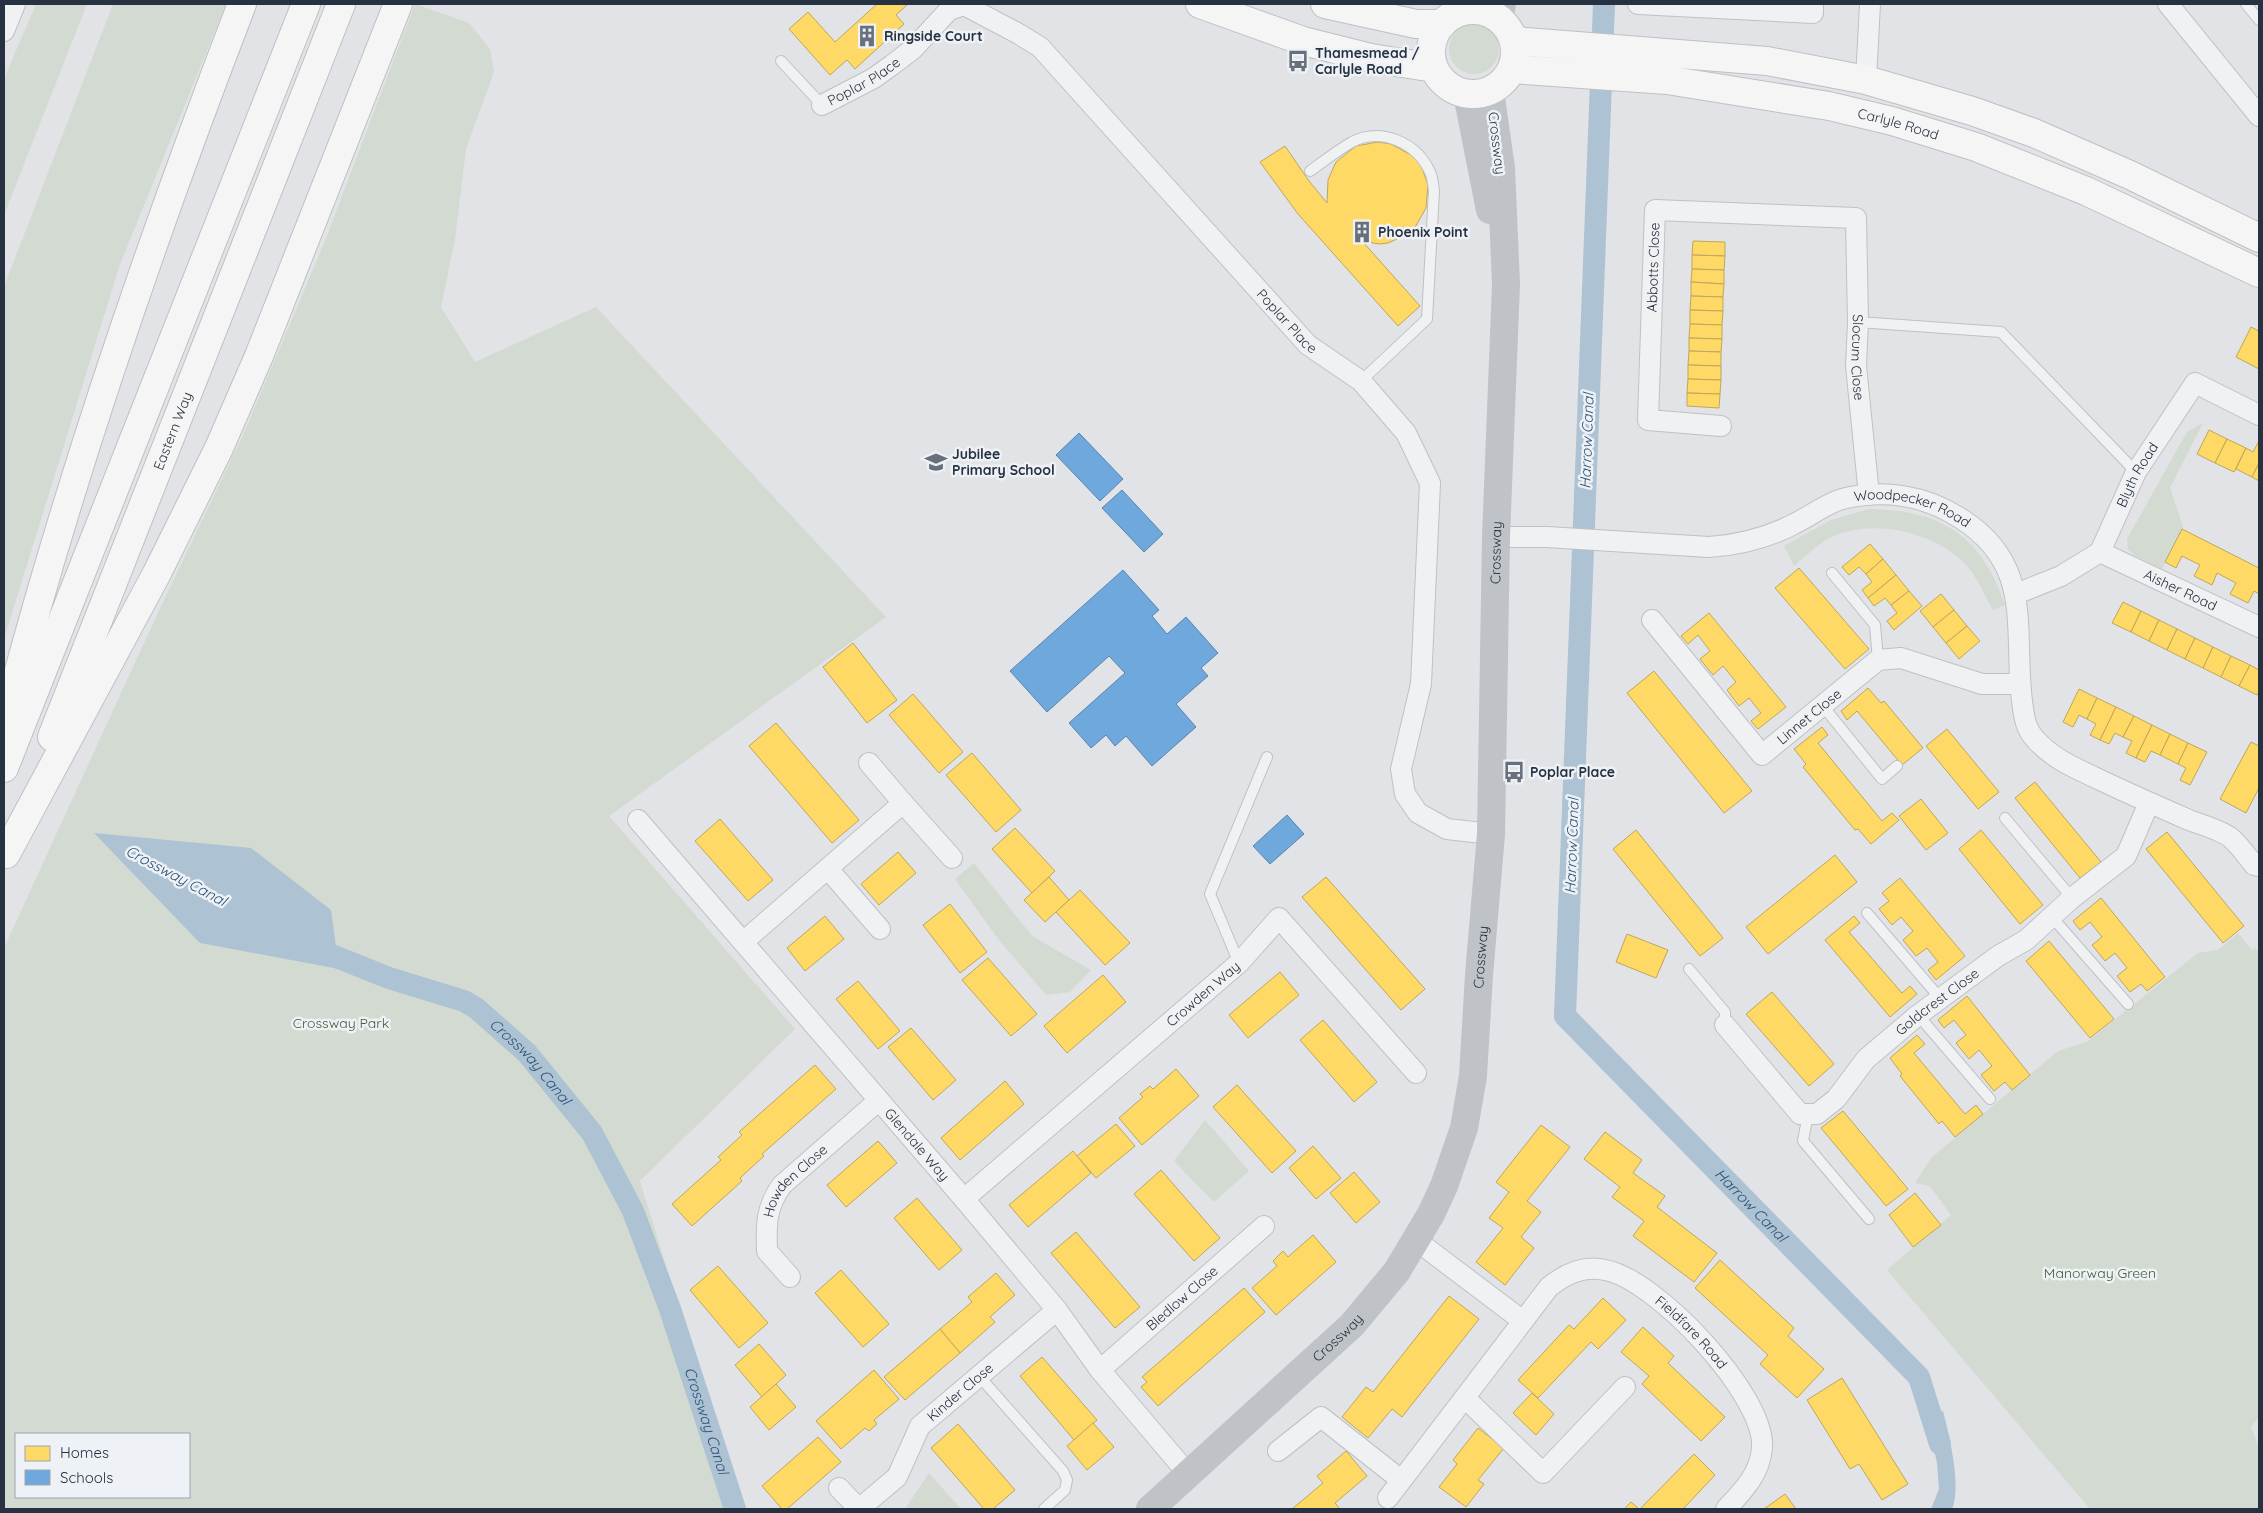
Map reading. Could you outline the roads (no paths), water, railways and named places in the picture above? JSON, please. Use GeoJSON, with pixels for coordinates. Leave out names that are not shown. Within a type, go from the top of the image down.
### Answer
{"type":"FeatureCollection","features":[{"type":"Feature","properties":{"kind":"main road"},"geometry":{"type":"LineString","coordinates":[[4,727],[20,664],[91,426],[186,148],[242,4]]}},
{"type":"Feature","properties":{"kind":"main road"},"geometry":{"type":"LineString","coordinates":[[4,768],[306,4]]}},
{"type":"Feature","properties":{"kind":"main road","name":"Eastern Way"},"geometry":{"type":"LineString","coordinates":[[5,857],[341,4]]}},
{"type":"Feature","properties":{"kind":"main road"},"geometry":{"type":"LineString","coordinates":[[5,857],[157,573],[219,448],[259,356],[398,4]]}},
{"type":"Feature","properties":{"kind":"main road"},"geometry":{"type":"LineString","coordinates":[[1200,4],[1303,41],[1371,58],[1434,68]]}},
{"type":"Feature","properties":{"kind":"main road"},"geometry":{"type":"LineString","coordinates":[[1325,4],[1416,24],[1442,24]]}},
{"type":"Feature","properties":{"kind":"main road"},"geometry":{"type":"LineString","coordinates":[[1469,7],[1501,11],[1515,41],[1516,56],[1512,70],[1504,82],[1479,93],[1453,90],[1445,84],[1434,68],[1432,44],[1442,24],[1453,14],[1469,7]]}},
{"type":"Feature","properties":{"kind":"main road"},"geometry":{"type":"LineString","coordinates":[[1515,41],[1767,61],[1866,80],[1972,111],[2034,133],[2130,175],[2259,238]]}},
{"type":"Feature","properties":{"kind":"main road","name":"Carlyle Road"},"geometry":{"type":"LineString","coordinates":[[1512,70],[1667,80],[1829,106],[1892,121],[1976,147],[2086,191],[2259,273]]}},
{"type":"Feature","properties":{"kind":"street"},"geometry":{"type":"LineString","coordinates":[[4,31],[15,4]]}},
{"type":"Feature","properties":{"kind":"street","name":"Poplar Place"},"geometry":{"type":"LineString","coordinates":[[822,105],[874,78],[913,49],[949,10],[964,4],[1040,47],[1308,345],[1361,381],[1406,433],[1430,483],[1421,684],[1401,769],[1405,794],[1418,813],[1447,829],[1492,834]]}},
{"type":"Feature","properties":{"kind":"street"},"geometry":{"type":"LineString","coordinates":[[1638,4],[1813,13],[1813,4]]}},
{"type":"Feature","properties":{"kind":"street"},"geometry":{"type":"LineString","coordinates":[[1866,80],[1870,4]]}},
{"type":"Feature","properties":{"kind":"street"},"geometry":{"type":"LineString","coordinates":[[2168,4],[2259,116]]}},
{"type":"Feature","properties":{"kind":"street","name":"Crossway"},"geometry":{"type":"LineString","coordinates":[[1150,1509],[1352,1325],[1376,1299],[1417,1241],[1444,1186],[1464,1128],[1473,1076],[1479,975],[1492,834],[1496,537],[1506,284],[1479,93]]}},
{"type":"Feature","properties":{"kind":"street","name":"Abbotts Close"},"geometry":{"type":"LineString","coordinates":[[1721,426],[1648,420],[1656,210],[1856,218]]}},
{"type":"Feature","properties":{"kind":"street","name":"Slocum Close"},"geometry":{"type":"LineString","coordinates":[[1856,218],[1858,322],[1856,366],[1869,495]]}},
{"type":"Feature","properties":{"kind":"street","name":"Blyth Road"},"geometry":{"type":"LineString","coordinates":[[2100,552],[2136,472],[2195,384],[2259,415]]}},
{"type":"Feature","properties":{"kind":"street","name":"Woodpecker Road"},"geometry":{"type":"LineString","coordinates":[[1496,537],[1547,537],[1709,547],[1732,546],[1760,539],[1793,525],[1840,500],[1869,495],[1895,494],[1918,498],[1941,507],[1962,519],[1985,539],[2003,561],[2011,577],[2019,614],[2020,684],[2026,727],[2042,747],[2056,758],[2149,803],[2230,837],[2254,865],[2259,866]]}},
{"type":"Feature","properties":{"kind":"street"},"geometry":{"type":"LineString","coordinates":[[2016,594],[2061,576],[2100,552]]}},
{"type":"Feature","properties":{"kind":"street","name":"Aisher Road"},"geometry":{"type":"LineString","coordinates":[[2100,552],[2259,627]]}},
{"type":"Feature","properties":{"kind":"street","name":"Linnet Close"},"geometry":{"type":"LineString","coordinates":[[1652,620],[1762,754],[1878,660]]}},
{"type":"Feature","properties":{"kind":"street"},"geometry":{"type":"LineString","coordinates":[[1878,660],[1901,658],[1982,684],[2020,684]]}},
{"type":"Feature","properties":{"kind":"street"},"geometry":{"type":"LineString","coordinates":[[869,763],[952,858]]}},
{"type":"Feature","properties":{"kind":"street"},"geometry":{"type":"LineString","coordinates":[[743,942],[903,803]]}},
{"type":"Feature","properties":{"kind":"street","name":"Goldcrest Close"},"geometry":{"type":"LineString","coordinates":[[1808,1114],[1817,1114],[1836,1099],[1866,1059],[1918,1015],[1998,956],[2026,940],[2072,898],[2126,856],[2149,803]]}},
{"type":"Feature","properties":{"kind":"street","name":"Glendale Way"},"geometry":{"type":"LineString","coordinates":[[638,820],[964,1199],[1057,1310],[1100,1370],[1189,1475]]}},
{"type":"Feature","properties":{"kind":"street"},"geometry":{"type":"LineString","coordinates":[[828,868],[880,929]]}},
{"type":"Feature","properties":{"kind":"street","name":"Crowden Way"},"geometry":{"type":"LineString","coordinates":[[964,1199],[1239,963],[1279,918],[1416,1073]]}},
{"type":"Feature","properties":{"kind":"street"},"geometry":{"type":"LineString","coordinates":[[1725,1026],[1800,1114],[1808,1114]]}},
{"type":"Feature","properties":{"kind":"street","name":"Howden Close"},"geometry":{"type":"LineString","coordinates":[[790,1277],[767,1252],[766,1228],[772,1198],[782,1184],[878,1101]]}},
{"type":"Feature","properties":{"kind":"street","name":"Bledlow Close"},"geometry":{"type":"LineString","coordinates":[[1100,1370],[1264,1226]]}},
{"type":"Feature","properties":{"kind":"street"},"geometry":{"type":"LineString","coordinates":[[1417,1241],[1523,1322]]}},
{"type":"Feature","properties":{"kind":"street","name":"Fieldfare Road"},"geometry":{"type":"LineString","coordinates":[[1388,1498],[1549,1287],[1558,1280],[1580,1270],[1592,1268],[1609,1270],[1626,1277],[1674,1313],[1714,1354],[1746,1399],[1760,1423],[1762,1449],[1754,1477],[1726,1509]]}},
{"type":"Feature","properties":{"kind":"street","name":"Kinder Close"},"geometry":{"type":"LineString","coordinates":[[839,1488],[859,1509],[897,1477],[920,1426],[1057,1310]]}},
{"type":"Feature","properties":{"kind":"street"},"geometry":{"type":"LineString","coordinates":[[1465,1398],[1543,1473],[1625,1387]]}},
{"type":"Feature","properties":{"kind":"street"},"geometry":{"type":"LineString","coordinates":[[1278,1451],[1321,1417],[1401,1480]]}},
{"type":"Feature","properties":{"kind":"lane"},"geometry":{"type":"LineString","coordinates":[[2246,4],[2259,20]]}},
{"type":"Feature","properties":{"kind":"lane"},"geometry":{"type":"LineString","coordinates":[[781,61],[822,105]]}},
{"type":"Feature","properties":{"kind":"lane"},"geometry":{"type":"LineString","coordinates":[[1310,171],[1352,142],[1363,138],[1379,136],[1405,143],[1420,157],[1431,174],[1434,191],[1427,319],[1361,381]]}},
{"type":"Feature","properties":{"kind":"lane"},"geometry":{"type":"LineString","coordinates":[[1858,322],[2001,332],[2136,472]]}},
{"type":"Feature","properties":{"kind":"lane"},"geometry":{"type":"LineString","coordinates":[[1832,573],[1875,625],[1878,660]]}},
{"type":"Feature","properties":{"kind":"lane"},"geometry":{"type":"LineString","coordinates":[[1822,705],[1882,779],[1897,766]]}},
{"type":"Feature","properties":{"kind":"lane"},"geometry":{"type":"LineString","coordinates":[[1239,963],[1210,894],[1267,757]]}},
{"type":"Feature","properties":{"kind":"lane"},"geometry":{"type":"LineString","coordinates":[[2005,818],[2072,898]]}},
{"type":"Feature","properties":{"kind":"lane"},"geometry":{"type":"LineString","coordinates":[[1866,912],[1940,998]]}},
{"type":"Feature","properties":{"kind":"lane"},"geometry":{"type":"LineString","coordinates":[[2051,916],[2128,1004]]}},
{"type":"Feature","properties":{"kind":"lane"},"geometry":{"type":"LineString","coordinates":[[1689,968],[1725,1012],[1725,1026]]}},
{"type":"Feature","properties":{"kind":"lane"},"geometry":{"type":"LineString","coordinates":[[1918,1015],[1990,1099]]}},
{"type":"Feature","properties":{"kind":"lane"},"geometry":{"type":"LineString","coordinates":[[1808,1114],[1803,1141],[1869,1219]]}},
{"type":"Feature","properties":{"kind":"lane"},"geometry":{"type":"LineString","coordinates":[[979,1376],[1062,1471],[1067,1480],[1065,1490],[1044,1509]]}},
{"type":"Feature","properties":{"kind":"water"},"geometry":{"type":"Polygon","coordinates":[[[94,833],[251,848],[331,910],[339,969],[200,943],[94,833]]]}},
{"type":"Feature","properties":{"kind":"water"},"geometry":{"type":"Polygon","coordinates":[[[1943,1411],[1954,1461],[1955,1499],[1952,1509],[1931,1509],[1939,1489],[1937,1463],[1927,1418],[1943,1411]]]}},
{"type":"Feature","properties":{"kind":"waterway","name":"Harrow Canal"},"geometry":{"type":"LineString","coordinates":[[1604,4],[1565,1016],[1919,1377],[1940,1444]]}},
{"type":"Feature","properties":{"kind":"waterway","name":"Crossway Canal"},"geometry":{"type":"LineString","coordinates":[[309,946],[389,978],[464,1001],[476,1008],[527,1053],[592,1133],[633,1211],[670,1309],[735,1509]]}},
{"type":"Feature","properties":{"kind":"place","name":"Ringside Court"},"geometry":{"type":"Point","coordinates":[867,36]}},
{"type":"Feature","properties":{"kind":"place","name":"Thamesmead / Carlyle Road"},"geometry":{"type":"Point","coordinates":[1298,61]}},
{"type":"Feature","properties":{"kind":"place","name":"Phoenix Point"},"geometry":{"type":"Point","coordinates":[1362,232]}},
{"type":"Feature","properties":{"kind":"place","name":"Jubilee Primary School"},"geometry":{"type":"Point","coordinates":[936,462]}},
{"type":"Feature","properties":{"kind":"place","name":"Poplar Place"},"geometry":{"type":"Point","coordinates":[1514,772]}},
{"type":"Feature","properties":{"kind":"park label","name":"Crossway Park"},"geometry":{"type":"Point","coordinates":[341,1023]}},
{"type":"Feature","properties":{"kind":"park label","name":"Manorway Green"},"geometry":{"type":"Point","coordinates":[2100,1273]}}]}
